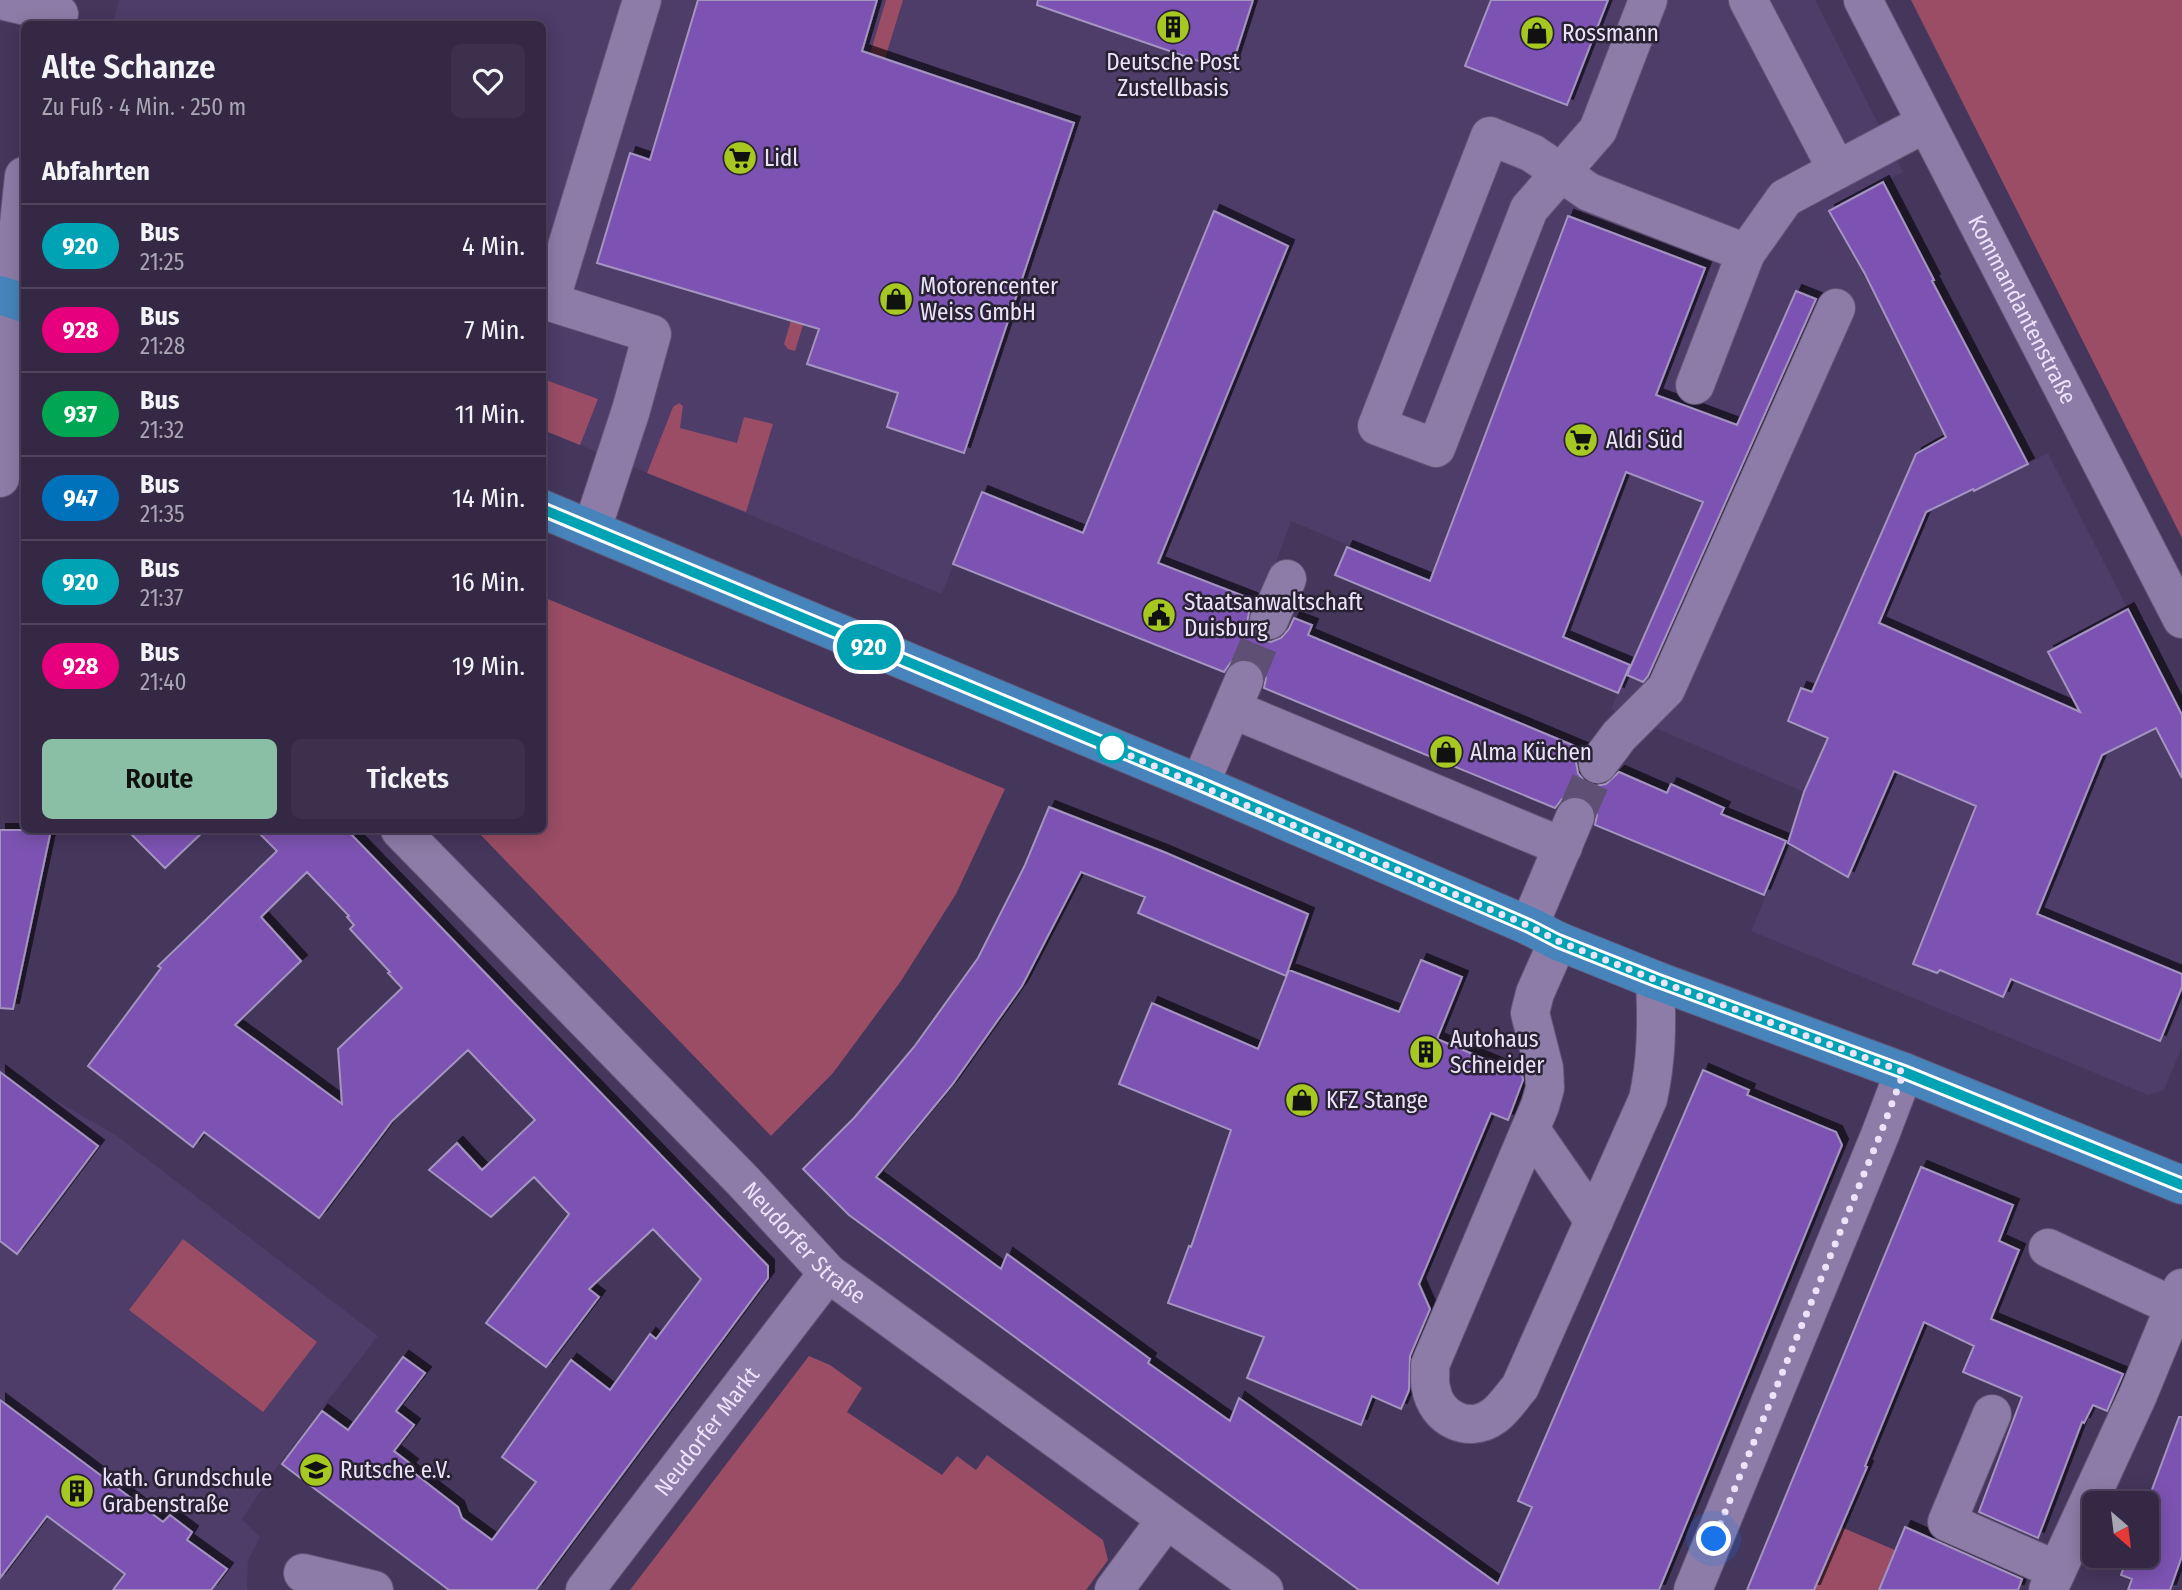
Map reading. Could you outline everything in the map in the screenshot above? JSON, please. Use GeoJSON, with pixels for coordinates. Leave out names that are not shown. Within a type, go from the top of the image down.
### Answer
{"type":"FeatureCollection","features":[{"type":"Feature","properties":{"kind":"main road"},"geometry":{"type":"LineString","coordinates":[[546,511],[1200,784],[1656,980],[1904,1072],[2181,1181]]}},
{"type":"Feature","properties":{"kind":"street"},"geometry":{"type":"LineString","coordinates":[[0,0],[59,13]]}},
{"type":"Feature","properties":{"kind":"street"},"geometry":{"type":"LineString","coordinates":[[592,529],[631,410],[652,334],[550,302],[642,0]]}},
{"type":"Feature","properties":{"kind":"street"},"geometry":{"type":"LineString","coordinates":[[1648,0],[1598,130],[1560,173],[1529,209],[1436,448],[1377,426],[1490,136],[1532,153],[1560,173],[1589,192],[1746,253]]}},
{"type":"Feature","properties":{"kind":"street"},"geometry":{"type":"LineString","coordinates":[[1748,0],[1837,170]]}},
{"type":"Feature","properties":{"kind":"street","name":"Kommandantenstraße"},"geometry":{"type":"LineString","coordinates":[[1863,0],[2182,619]]}},
{"type":"Feature","properties":{"kind":"street"},"geometry":{"type":"LineString","coordinates":[[1695,385],[1746,253],[1785,198],[1926,123]]}},
{"type":"Feature","properties":{"kind":"street"},"geometry":{"type":"LineString","coordinates":[[0,478],[6,431],[6,347],[15,307],[21,220]]}},
{"type":"Feature","properties":{"kind":"street"},"geometry":{"type":"LineString","coordinates":[[1598,764],[1619,736],[1665,689],[1836,308]]}},
{"type":"Feature","properties":{"kind":"street"},"geometry":{"type":"LineString","coordinates":[[1269,620],[1287,579]]}},
{"type":"Feature","properties":{"kind":"street"},"geometry":{"type":"LineString","coordinates":[[1200,784],[1238,694],[1569,832],[1543,933],[1530,1013],[1545,1068],[1545,1088],[1531,1130],[1430,1366],[1431,1389],[1439,1409],[1453,1420],[1472,1426],[1493,1417],[1520,1387],[1648,1099],[1657,1043],[1656,980]]}},
{"type":"Feature","properties":{"kind":"street","name":"Neudorfer Straße"},"geometry":{"type":"LineString","coordinates":[[403,833],[744,1182],[828,1273],[1264,1590]]}},
{"type":"Feature","properties":{"kind":"street"},"geometry":{"type":"LineString","coordinates":[[1693,1590],[1904,1072]]}},
{"type":"Feature","properties":{"kind":"street"},"geometry":{"type":"LineString","coordinates":[[1531,1130],[1594,1221]]}},
{"type":"Feature","properties":{"kind":"street"},"geometry":{"type":"LineString","coordinates":[[1992,1414],[1947,1522],[2052,1580],[2138,1395],[2178,1297],[2048,1248]]}},
{"type":"Feature","properties":{"kind":"street","name":"Neudorfer Markt"},"geometry":{"type":"LineString","coordinates":[[584,1590],[828,1273]]}},
{"type":"Feature","properties":{"kind":"street"},"geometry":{"type":"LineString","coordinates":[[1114,1590],[1166,1520]]}},
{"type":"Feature","properties":{"kind":"street"},"geometry":{"type":"LineString","coordinates":[[303,1573],[374,1590]]}},
{"type":"Feature","properties":{"kind":"shaded area"},"geometry":{"type":"Polygon","coordinates":[[[119,0],[1815,0],[1903,172],[1829,211],[1974,491],[2048,453],[2182,715],[2182,1047],[2164,1090],[2148,1095],[1751,931],[1788,843],[1804,792],[1611,709],[1630,665],[1291,521],[1261,603],[983,492],[942,594],[546,431],[546,21],[114,21],[119,0]]]}},
{"type":"Feature","properties":{"kind":"shaded area"},"geometry":{"type":"Polygon","coordinates":[[[886,0],[903,0],[795,351],[784,344],[886,0]]]}},
{"type":"Feature","properties":{"kind":"shaded area"},"geometry":{"type":"Polygon","coordinates":[[[1911,0],[2182,0],[2182,538],[1911,0]]]}},
{"type":"Feature","properties":{"kind":"shaded area"},"geometry":{"type":"Polygon","coordinates":[[[546,380],[598,399],[580,445],[546,431],[546,380]]]}},
{"type":"Feature","properties":{"kind":"shaded area"},"geometry":{"type":"Polygon","coordinates":[[[679,403],[683,406],[680,428],[737,443],[744,417],[773,424],[746,512],[647,473],[673,407],[679,403]]]}},
{"type":"Feature","properties":{"kind":"shaded area"},"geometry":{"type":"Polygon","coordinates":[[[546,598],[1005,789],[956,894],[901,981],[833,1073],[771,1136],[479,833],[546,833],[546,598]]]}},
{"type":"Feature","properties":{"kind":"shaded area"},"geometry":{"type":"Polygon","coordinates":[[[0,1068],[117,1136],[378,1336],[278,1465],[242,1519],[260,1537],[248,1561],[247,1590],[0,1590],[0,1068]]]}},
{"type":"Feature","properties":{"kind":"shaded area"},"geometry":{"type":"Polygon","coordinates":[[[183,1239],[317,1342],[263,1412],[129,1310],[183,1239]]]}},
{"type":"Feature","properties":{"kind":"shaded area"},"geometry":{"type":"Polygon","coordinates":[[[809,1356],[830,1365],[862,1388],[847,1412],[942,1475],[957,1456],[976,1470],[987,1455],[1103,1540],[1108,1560],[1086,1590],[630,1590],[809,1356]]]}},
{"type":"Feature","properties":{"kind":"shaded area"},"geometry":{"type":"Polygon","coordinates":[[[1841,1527],[1895,1550],[1879,1590],[1814,1590],[1807,1586],[1820,1577],[1841,1527]]]}},
{"type":"Feature","properties":{"kind":"building"},"geometry":{"type":"Polygon","coordinates":[[[698,0],[877,0],[862,51],[1074,123],[964,453],[887,427],[898,393],[807,364],[819,329],[597,263],[630,153],[650,160],[698,0]]]}},
{"type":"Feature","properties":{"kind":"building","name":"Deutsche Post Zustellbasis"},"geometry":{"type":"Polygon","coordinates":[[[1038,0],[1253,0],[1230,72],[1037,5],[1038,0]]]}},
{"type":"Feature","properties":{"kind":"building","name":"Rossmann"},"geometry":{"type":"Polygon","coordinates":[[[1491,0],[1608,0],[1567,105],[1465,66],[1491,0]]]}},
{"type":"Feature","properties":{"kind":"building"},"geometry":{"type":"Polygon","coordinates":[[[1883,182],[2028,464],[1926,512],[1879,623],[2080,712],[2048,652],[2128,609],[2182,715],[2182,778],[2156,728],[2102,755],[2037,914],[2182,974],[2182,987],[2160,1041],[2011,979],[2003,997],[1940,970],[1937,973],[1913,964],[1976,806],[1894,771],[1848,877],[1788,843],[1804,792],[1828,738],[1788,721],[1801,688],[1812,692],[1916,454],[1946,437],[1865,274],[1829,211],[1883,182]]]}},
{"type":"Feature","properties":{"kind":"building"},"geometry":{"type":"Polygon","coordinates":[[[1214,211],[1288,246],[1158,563],[1254,600],[1247,623],[1252,633],[1260,640],[1271,642],[1281,638],[1294,618],[1312,625],[1308,635],[1582,749],[1576,762],[1578,773],[1585,782],[1596,786],[1606,784],[1619,772],[1667,793],[1671,784],[1724,808],[1721,814],[1786,841],[1764,895],[1595,825],[1597,815],[1593,804],[1583,797],[1572,795],[1562,799],[1555,808],[1264,688],[1266,678],[1262,667],[1252,660],[1241,658],[1231,662],[1224,672],[953,564],[982,492],[1083,533],[1214,211]]]}},
{"type":"Feature","properties":{"kind":"building","name":"Aldi Süd"},"geometry":{"type":"Polygon","coordinates":[[[1568,216],[1705,268],[1656,395],[1737,425],[1796,291],[1816,299],[1643,682],[1627,675],[1703,502],[1626,472],[1563,637],[1630,665],[1618,693],[1335,575],[1347,547],[1430,581],[1568,216]]]}},
{"type":"Feature","properties":{"kind":"building"},"geometry":{"type":"Polygon","coordinates":[[[1049,807],[1164,852],[1308,914],[1286,976],[1138,913],[1145,897],[1081,872],[1022,986],[952,1085],[876,1177],[1001,1269],[1007,1254],[1150,1359],[1148,1363],[1230,1421],[1239,1398],[1498,1584],[1532,1507],[1518,1501],[1703,1070],[1749,1090],[1747,1095],[1836,1132],[1842,1145],[1659,1590],[1359,1590],[849,1215],[803,1169],[854,1118],[914,1047],[978,958],[1025,865],[1049,807]]]}},
{"type":"Feature","properties":{"kind":"building"},"geometry":{"type":"Polygon","coordinates":[[[0,830],[50,833],[13,1009],[0,1008],[0,830]]]}},
{"type":"Feature","properties":{"kind":"building"},"geometry":{"type":"Polygon","coordinates":[[[130,833],[202,833],[165,868],[130,833]]]}},
{"type":"Feature","properties":{"kind":"building"},"geometry":{"type":"Polygon","coordinates":[[[259,833],[350,833],[768,1266],[768,1278],[536,1590],[449,1590],[282,1464],[322,1411],[348,1430],[403,1357],[425,1373],[396,1411],[414,1425],[394,1451],[412,1465],[409,1469],[458,1507],[462,1518],[492,1540],[536,1482],[502,1457],[571,1360],[610,1390],[650,1334],[656,1339],[701,1279],[653,1229],[589,1289],[599,1297],[546,1367],[486,1323],[569,1214],[534,1177],[491,1217],[429,1170],[457,1143],[482,1170],[535,1120],[468,1050],[392,1121],[319,1218],[204,1132],[193,1147],[88,1066],[161,968],[158,966],[277,851],[259,833]],[[307,872],[261,917],[301,961],[235,1025],[342,1104],[338,1049],[402,988],[350,929],[354,925],[347,917],[349,916],[307,872]]]}},
{"type":"Feature","properties":{"kind":"building"},"geometry":{"type":"Polygon","coordinates":[[[1421,960],[1462,977],[1437,1039],[1522,1075],[1523,1080],[1508,1120],[1491,1113],[1419,1284],[1430,1309],[1410,1356],[1409,1390],[1401,1409],[1372,1396],[1361,1425],[1247,1378],[1264,1337],[1168,1303],[1189,1246],[1191,1247],[1231,1130],[1119,1084],[1152,1003],[1258,1049],[1289,970],[1399,1012],[1421,960]]]}},
{"type":"Feature","properties":{"kind":"building"},"geometry":{"type":"Polygon","coordinates":[[[0,1072],[98,1146],[17,1254],[0,1241],[0,1072]]]}},
{"type":"Feature","properties":{"kind":"building"},"geometry":{"type":"Polygon","coordinates":[[[1921,1167],[2013,1205],[1999,1241],[2019,1250],[1991,1319],[2123,1374],[2107,1411],[2093,1405],[2084,1423],[2082,1422],[2038,1538],[1979,1512],[2022,1397],[1963,1372],[1974,1346],[1924,1322],[1865,1466],[1867,1467],[1814,1590],[1747,1590],[1921,1167]]]}},
{"type":"Feature","properties":{"kind":"building","name":"kath. Grundschule Grabenstraße"},"geometry":{"type":"Polygon","coordinates":[[[0,1400],[163,1522],[170,1515],[192,1532],[187,1540],[227,1569],[211,1590],[113,1590],[125,1574],[47,1516],[0,1578],[0,1400]]]}},
{"type":"Feature","properties":{"kind":"building"},"geometry":{"type":"Polygon","coordinates":[[[2179,1417],[2182,1417],[2182,1556],[2170,1590],[2128,1590],[2132,1579],[2121,1575],[2124,1568],[2160,1568],[2160,1491],[2151,1491],[2179,1417]]]}},
{"type":"Feature","properties":{"kind":"building"},"geometry":{"type":"Polygon","coordinates":[[[1905,1527],[2022,1579],[2018,1590],[1879,1590],[1905,1527]]]}},
{"type":"Feature","properties":{"kind":"tunnel"},"geometry":{"type":"LineString","coordinates":[[1244,680],[1269,620]]}},
{"type":"Feature","properties":{"kind":"tunnel"},"geometry":{"type":"LineString","coordinates":[[1575,817],[1598,764]]}},
{"type":"Feature","properties":{"kind":"bus line","name":"920"},"geometry":{"type":"LineString","coordinates":[[546,511],[1200,784],[1558,941],[1904,1072],[2182,1185]]}},
{"type":"Feature","properties":{"kind":"place","name":"Deutsche Post Zustellbasis"},"geometry":{"type":"Point","coordinates":[1173,27]}},
{"type":"Feature","properties":{"kind":"place","name":"Rossmann"},"geometry":{"type":"Point","coordinates":[1537,33]}},
{"type":"Feature","properties":{"kind":"place","name":"Lidl"},"geometry":{"type":"Point","coordinates":[740,158]}},
{"type":"Feature","properties":{"kind":"place","name":"Motorencenter Weiss GmbH"},"geometry":{"type":"Point","coordinates":[896,299]}},
{"type":"Feature","properties":{"kind":"place","name":"Aldi Süd"},"geometry":{"type":"Point","coordinates":[1581,440]}},
{"type":"Feature","properties":{"kind":"place","name":"Staatsanwaltschaft Duisburg"},"geometry":{"type":"Point","coordinates":[1159,615]}},
{"type":"Feature","properties":{"kind":"place","name":"Alma Küchen"},"geometry":{"type":"Point","coordinates":[1446,752]}},
{"type":"Feature","properties":{"kind":"place","name":"Autohaus Schneider"},"geometry":{"type":"Point","coordinates":[1426,1052]}},
{"type":"Feature","properties":{"kind":"place","name":"KFZ Stange"},"geometry":{"type":"Point","coordinates":[1302,1100]}},
{"type":"Feature","properties":{"kind":"place","name":"Rutsche e.V."},"geometry":{"type":"Point","coordinates":[316,1470]}},
{"type":"Feature","properties":{"kind":"place","name":"kath. Grundschule Grabenstraße"},"geometry":{"type":"Point","coordinates":[77,1491]}},
{"type":"Feature","properties":{"kind":"route"},"geometry":{"type":"LineString","coordinates":[[1112,748],[1110,747],[1582,951],[1904,1072],[1714,1539]]}}]}
